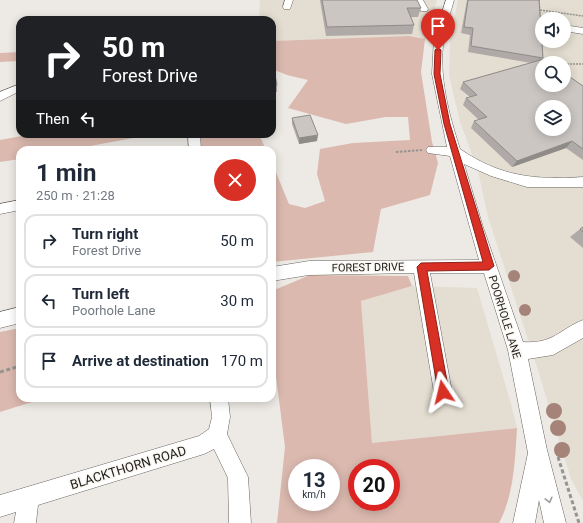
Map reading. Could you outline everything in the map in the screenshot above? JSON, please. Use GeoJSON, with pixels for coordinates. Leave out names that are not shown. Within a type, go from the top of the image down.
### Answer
{"type":"FeatureCollection","features":[{"type":"Feature","properties":{"kind":"street"},"geometry":{"type":"LineString","coordinates":[[419,0],[424,9]]}},
{"type":"Feature","properties":{"kind":"street","name":"POORHOLE LANE"},"geometry":{"type":"LineString","coordinates":[[450,0],[439,38],[437,74],[454,152],[489,266],[517,350],[537,450],[555,523]]}},
{"type":"Feature","properties":{"kind":"street"},"geometry":{"type":"LineString","coordinates":[[571,29],[583,31]]}},
{"type":"Feature","properties":{"kind":"street"},"geometry":{"type":"LineString","coordinates":[[0,98],[7,92],[16,89]]}},
{"type":"Feature","properties":{"kind":"street"},"geometry":{"type":"LineString","coordinates":[[432,150],[454,152],[467,160],[496,173],[526,182],[583,182]]}},
{"type":"Feature","properties":{"kind":"street"},"geometry":{"type":"LineString","coordinates":[[0,209],[16,206]]}},
{"type":"Feature","properties":{"kind":"street","name":"FOREST DRIVE"},"geometry":{"type":"LineString","coordinates":[[276,273],[309,268],[489,266]]}},
{"type":"Feature","properties":{"kind":"street"},"geometry":{"type":"LineString","coordinates":[[421,267],[443,392]]}},
{"type":"Feature","properties":{"kind":"street"},"geometry":{"type":"LineString","coordinates":[[0,320],[16,316]]}},
{"type":"Feature","properties":{"kind":"street"},"geometry":{"type":"LineString","coordinates":[[517,350],[537,351],[553,348],[583,328]]}},
{"type":"Feature","properties":{"kind":"street"},"geometry":{"type":"LineString","coordinates":[[219,402],[221,417],[217,435],[238,477],[240,523]]}},
{"type":"Feature","properties":{"kind":"street","name":"BLACKTHORN ROAD"},"geometry":{"type":"LineString","coordinates":[[0,506],[204,444],[217,435]]}},
{"type":"Feature","properties":{"kind":"street","name":"POORHOLE LANE"},"geometry":{"type":"LineString","coordinates":[[524,523],[537,450]]}},
{"type":"Feature","properties":{"kind":"street"},"geometry":{"type":"LineString","coordinates":[[25,523],[28,497]]}},
{"type":"Feature","properties":{"kind":"path"},"geometry":{"type":"LineString","coordinates":[[539,0],[540,10],[583,16]]}},
{"type":"Feature","properties":{"kind":"path"},"geometry":{"type":"LineString","coordinates":[[571,64],[583,64]]}},
{"type":"Feature","properties":{"kind":"path"},"geometry":{"type":"LineString","coordinates":[[396,152],[432,150]]}},
{"type":"Feature","properties":{"kind":"path"},"geometry":{"type":"LineString","coordinates":[[0,372],[16,367]]}},
{"type":"Feature","properties":{"kind":"shaded area"},"geometry":{"type":"Polygon","coordinates":[[[260,0],[437,0],[425,39],[409,36],[276,41],[276,16],[259,16],[260,0]]]}},
{"type":"Feature","properties":{"kind":"shaded area"},"geometry":{"type":"Polygon","coordinates":[[[458,0],[583,0],[583,501],[571,479],[536,364],[488,217],[478,171],[460,122],[449,75],[450,41],[458,0]]]}},
{"type":"Feature","properties":{"kind":"shaded area"},"geometry":{"type":"Polygon","coordinates":[[[409,36],[425,39],[421,72],[432,142],[438,163],[430,195],[381,209],[373,252],[276,262],[276,173],[289,204],[305,208],[325,201],[317,174],[320,149],[353,143],[410,140],[408,117],[386,117],[346,124],[288,108],[308,80],[276,71],[276,41],[409,36]]]}},
{"type":"Feature","properties":{"kind":"shaded area"},"geometry":{"type":"Polygon","coordinates":[[[16,52],[16,61],[0,62],[0,53],[16,52]]]}},
{"type":"Feature","properties":{"kind":"shaded area"},"geometry":{"type":"Polygon","coordinates":[[[16,137],[133,138],[90,146],[16,146],[16,160],[0,162],[0,140],[16,137]]]}},
{"type":"Feature","properties":{"kind":"shaded area"},"geometry":{"type":"Polygon","coordinates":[[[200,138],[261,138],[264,146],[200,146],[200,138]]]}},
{"type":"Feature","properties":{"kind":"shaded area"},"geometry":{"type":"Polygon","coordinates":[[[310,275],[408,276],[412,286],[361,301],[372,443],[517,428],[511,489],[499,523],[277,523],[285,447],[276,376],[276,289],[310,275]]]}},
{"type":"Feature","properties":{"kind":"shaded area"},"geometry":{"type":"Polygon","coordinates":[[[412,286],[477,288],[517,428],[372,443],[361,301],[412,286]]]}},
{"type":"Feature","properties":{"kind":"shaded area"},"geometry":{"type":"Polygon","coordinates":[[[16,329],[16,402],[32,402],[0,412],[0,332],[16,329]]]}},
{"type":"Feature","properties":{"kind":"building"},"geometry":{"type":"Polygon","coordinates":[[[322,0],[417,0],[421,8],[407,8],[414,25],[327,27],[322,0]]]}},
{"type":"Feature","properties":{"kind":"building"},"geometry":{"type":"Polygon","coordinates":[[[468,0],[539,0],[540,12],[535,12],[535,48],[542,48],[543,56],[535,57],[471,46],[473,28],[464,27],[468,0]]]}},
{"type":"Feature","properties":{"kind":"building"},"geometry":{"type":"Polygon","coordinates":[[[535,62],[535,92],[571,92],[571,78],[583,86],[583,149],[572,141],[517,161],[474,121],[487,117],[466,98],[477,95],[463,82],[535,62]]]}},
{"type":"Feature","properties":{"kind":"building"},"geometry":{"type":"Polygon","coordinates":[[[310,115],[318,135],[299,138],[292,118],[310,115]]]}},
{"type":"Feature","properties":{"kind":"route"},"geometry":{"type":"LineString","coordinates":[[438,50],[437,74],[447,124],[476,228],[489,266],[421,267],[443,392]]}}]}
